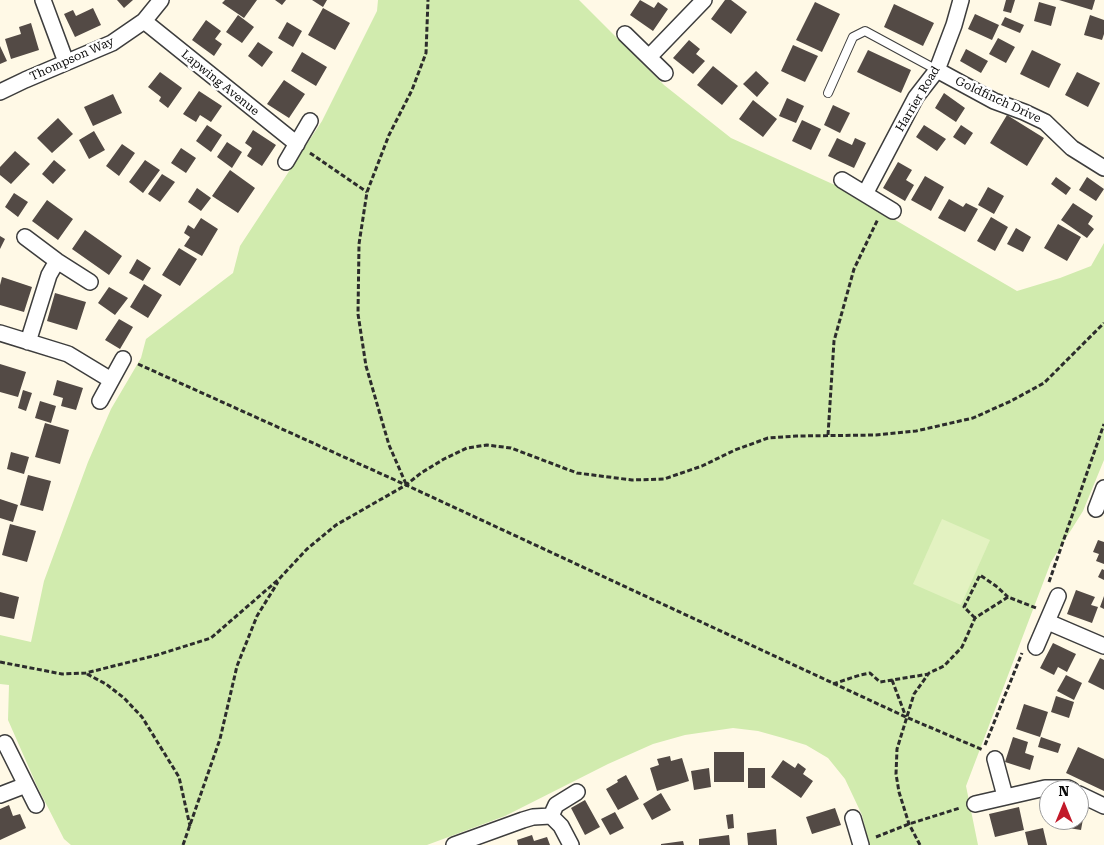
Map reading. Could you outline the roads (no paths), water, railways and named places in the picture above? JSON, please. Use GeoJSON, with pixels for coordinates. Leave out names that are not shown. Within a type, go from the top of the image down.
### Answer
{"type":"FeatureCollection","features":[{"type":"Feature","properties":{"kind":"street"},"geometry":{"type":"LineString","coordinates":[[43,0],[66,62]]}},
{"type":"Feature","properties":{"kind":"street","name":"Thompson Way"},"geometry":{"type":"LineString","coordinates":[[0,92],[112,43],[144,21],[162,0]]}},
{"type":"Feature","properties":{"kind":"street"},"geometry":{"type":"LineString","coordinates":[[649,57],[704,0]]}},
{"type":"Feature","properties":{"kind":"street","name":"Harrier Road"},"geometry":{"type":"LineString","coordinates":[[865,194],[916,97],[937,70],[954,25],[960,0]]}},
{"type":"Feature","properties":{"kind":"street","name":"Lapwing Avenue"},"geometry":{"type":"LineString","coordinates":[[144,21],[297,144]]}},
{"type":"Feature","properties":{"kind":"street"},"geometry":{"type":"LineString","coordinates":[[625,34],[666,73]]}},
{"type":"Feature","properties":{"kind":"street","name":"Goldfinch Drive"},"geometry":{"type":"LineString","coordinates":[[937,70],[994,101],[1046,122],[1072,148],[1104,168]]}},
{"type":"Feature","properties":{"kind":"street"},"geometry":{"type":"LineString","coordinates":[[286,162],[310,121]]}},
{"type":"Feature","properties":{"kind":"street"},"geometry":{"type":"LineString","coordinates":[[842,180],[888,209]]}},
{"type":"Feature","properties":{"kind":"street"},"geometry":{"type":"LineString","coordinates":[[24,237],[90,282]]}},
{"type":"Feature","properties":{"kind":"street"},"geometry":{"type":"LineString","coordinates":[[28,342],[49,275],[57,261]]}},
{"type":"Feature","properties":{"kind":"street"},"geometry":{"type":"LineString","coordinates":[[0,333],[68,354],[111,380]]}},
{"type":"Feature","properties":{"kind":"street"},"geometry":{"type":"LineString","coordinates":[[100,401],[123,359]]}},
{"type":"Feature","properties":{"kind":"street"},"geometry":{"type":"LineString","coordinates":[[1096,509],[1104,488]]}},
{"type":"Feature","properties":{"kind":"street"},"geometry":{"type":"LineString","coordinates":[[1036,647],[1058,596]]}},
{"type":"Feature","properties":{"kind":"street"},"geometry":{"type":"LineString","coordinates":[[1049,618],[1104,646]]}},
{"type":"Feature","properties":{"kind":"street"},"geometry":{"type":"LineString","coordinates":[[5,743],[36,805]]}},
{"type":"Feature","properties":{"kind":"street"},"geometry":{"type":"LineString","coordinates":[[989,755],[1005,796]]}},
{"type":"Feature","properties":{"kind":"street"},"geometry":{"type":"LineString","coordinates":[[0,795],[26,785]]}},
{"type":"Feature","properties":{"kind":"street"},"geometry":{"type":"LineString","coordinates":[[975,804],[1039,789]]}},
{"type":"Feature","properties":{"kind":"street"},"geometry":{"type":"LineString","coordinates":[[551,816],[556,805],[577,792]]}},
{"type":"Feature","properties":{"kind":"street"},"geometry":{"type":"LineString","coordinates":[[1089,799],[1104,806]]}},
{"type":"Feature","properties":{"kind":"street"},"geometry":{"type":"LineString","coordinates":[[454,845],[522,820],[551,816]]}},
{"type":"Feature","properties":{"kind":"street"},"geometry":{"type":"LineString","coordinates":[[551,816],[560,826],[571,845]]}},
{"type":"Feature","properties":{"kind":"street"},"geometry":{"type":"LineString","coordinates":[[853,818],[858,844]]}},
{"type":"Feature","properties":{"kind":"lane"},"geometry":{"type":"LineString","coordinates":[[828,93],[853,37],[865,31],[937,70]]}}]}
